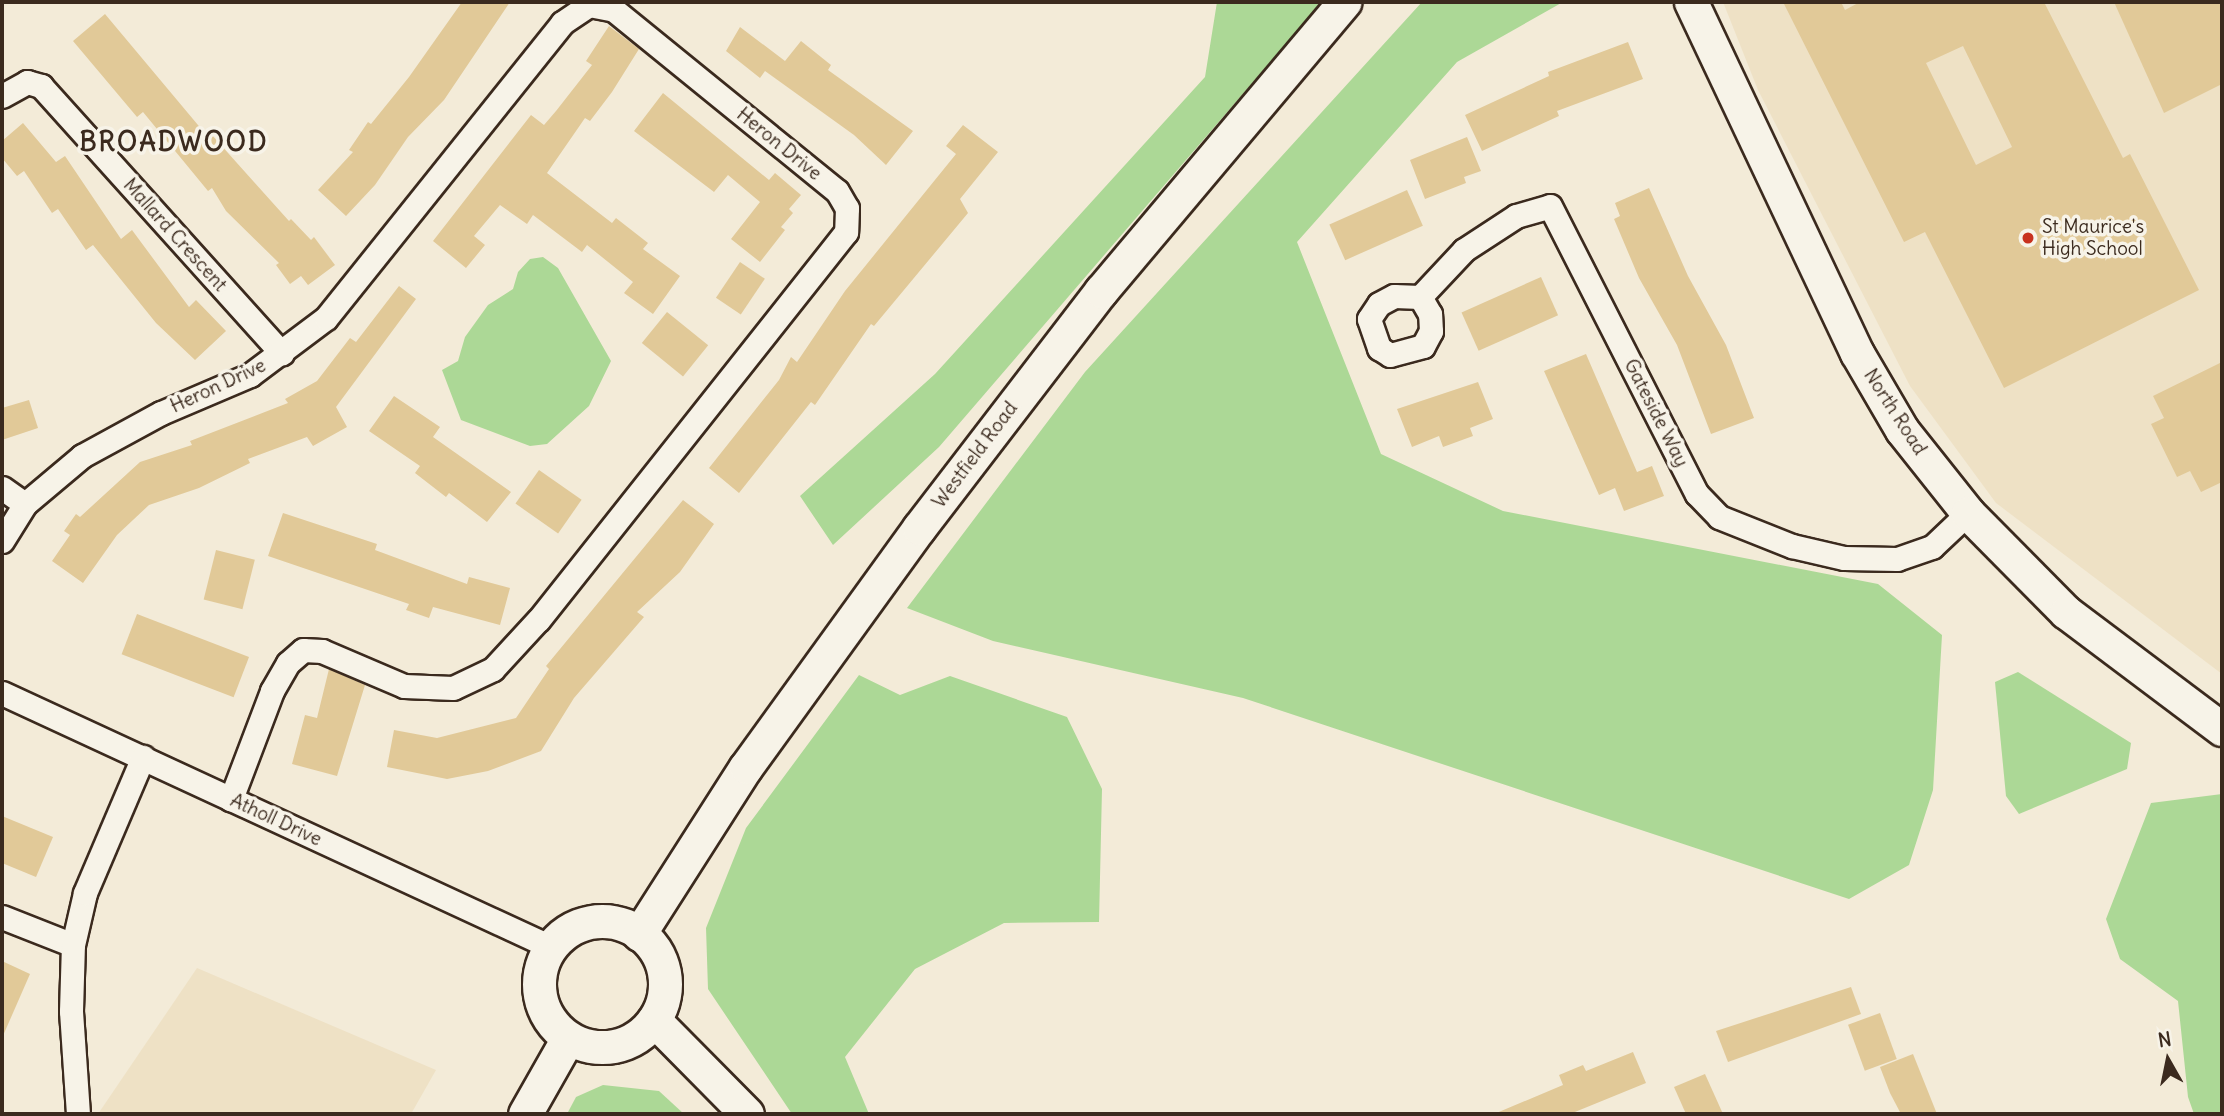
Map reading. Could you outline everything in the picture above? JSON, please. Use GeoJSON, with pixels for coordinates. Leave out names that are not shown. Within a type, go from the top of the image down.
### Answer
{"type":"FeatureCollection","features":[{"type":"Feature","properties":{"kind":"street","name":"Westfield Road"},"geometry":{"type":"LineString","coordinates":[[639,934],[747,767],[919,528],[1101,291],[1344,2]]}},
{"type":"Feature","properties":{"kind":"street","name":"North Road"},"geometry":{"type":"LineString","coordinates":[[1691,2],[1857,353],[1902,430],[1968,513],[2066,612],[2222,729]]}},
{"type":"Feature","properties":{"kind":"street","name":"Heron Drive"},"geometry":{"type":"LineString","coordinates":[[2,541],[25,505],[82,456],[161,413],[250,375],[282,354],[326,318],[562,23],[589,3],[614,10],[837,191],[848,208],[846,232],[538,620],[493,669],[453,688],[404,686],[322,651],[303,650],[288,663],[272,691],[230,799]]}},
{"type":"Feature","properties":{"kind":"street","name":"Mallard Crescent"},"geometry":{"type":"LineString","coordinates":[[2,96],[27,82],[41,86],[282,354]]}},
{"type":"Feature","properties":{"kind":"street","name":"Gateside Way"},"geometry":{"type":"LineString","coordinates":[[1420,297],[1464,250],[1516,216],[1550,206],[1697,494],[1719,517],[1792,546],[1844,558],[1897,559],[1932,547],[1968,513]]}},
{"type":"Feature","properties":{"kind":"street"},"geometry":{"type":"LineString","coordinates":[[2,488],[25,505]]}},
{"type":"Feature","properties":{"kind":"street","name":"Atholl Drive"},"geometry":{"type":"LineString","coordinates":[[2,693],[551,947]]}},
{"type":"Feature","properties":{"kind":"street"},"geometry":{"type":"LineString","coordinates":[[78,1114],[71,1011],[73,945],[85,893],[143,757]]}},
{"type":"Feature","properties":{"kind":"street"},"geometry":{"type":"LineString","coordinates":[[2,917],[73,945]]}},
{"type":"Feature","properties":{"kind":"street"},"geometry":{"type":"LineString","coordinates":[[609,922],[639,934],[651,945],[665,977],[662,1005],[654,1020],[641,1034],[618,1046],[601,1048],[568,1038],[543,1009],[539,979],[551,947],[583,924],[609,922]]}},
{"type":"Feature","properties":{"kind":"street"},"geometry":{"type":"LineString","coordinates":[[654,1020],[747,1114]]}},
{"type":"Feature","properties":{"kind":"street"},"geometry":{"type":"LineString","coordinates":[[525,1114],[568,1038]]}},
{"type":"Feature","properties":{"kind":"shaded area","name":"St Maurice's High School"},"geometry":{"type":"Polygon","coordinates":[[[1723,2],[2222,2],[2222,674],[1996,503],[1910,386],[1758,90],[1723,2]]]}},
{"type":"Feature","properties":{"kind":"shaded area"},"geometry":{"type":"Polygon","coordinates":[[[197,968],[436,1070],[411,1114],[98,1114],[197,968]]]}},
{"type":"Feature","properties":{"kind":"green space"},"geometry":{"type":"Polygon","coordinates":[[[1217,2],[1322,2],[939,447],[833,545],[800,496],[935,374],[1205,77],[1217,2]]]}},
{"type":"Feature","properties":{"kind":"green space"},"geometry":{"type":"Polygon","coordinates":[[[1422,2],[1563,2],[1457,62],[1297,242],[1381,454],[1503,511],[1878,584],[1942,635],[1933,790],[1909,865],[1849,899],[1243,698],[993,641],[907,608],[1085,372],[1422,2]]]}},
{"type":"Feature","properties":{"kind":"green space"},"geometry":{"type":"Polygon","coordinates":[[[543,257],[558,268],[611,361],[589,406],[547,444],[530,446],[461,420],[442,370],[458,361],[465,337],[488,305],[513,289],[518,272],[530,259],[543,257]]]}},
{"type":"Feature","properties":{"kind":"green space"},"geometry":{"type":"Polygon","coordinates":[[[2018,672],[2131,743],[2127,769],[2019,814],[2006,796],[1995,682],[2018,672]]]}},
{"type":"Feature","properties":{"kind":"green space"},"geometry":{"type":"Polygon","coordinates":[[[859,675],[900,695],[950,676],[1067,717],[1102,789],[1099,922],[1004,923],[915,969],[845,1057],[869,1114],[792,1114],[708,989],[706,928],[746,828],[859,675]]]}},
{"type":"Feature","properties":{"kind":"green space"},"geometry":{"type":"Polygon","coordinates":[[[2222,794],[2222,1114],[2194,1114],[2188,1097],[2178,1001],[2120,959],[2106,919],[2151,803],[2222,794]]]}},
{"type":"Feature","properties":{"kind":"green space"},"geometry":{"type":"Polygon","coordinates":[[[603,1085],[659,1091],[684,1114],[567,1114],[576,1097],[603,1085]]]}},
{"type":"Feature","properties":{"kind":"building"},"geometry":{"type":"Polygon","coordinates":[[[462,2],[510,2],[444,100],[408,137],[375,185],[346,216],[318,190],[353,152],[349,150],[368,122],[371,124],[409,77],[462,2]]]}},
{"type":"Feature","properties":{"kind":"building"},"geometry":{"type":"Polygon","coordinates":[[[1783,2],[1841,2],[1845,10],[1860,2],[2044,2],[2123,158],[2130,154],[2199,290],[2004,388],[1925,232],[1904,242],[1783,2]],[[1963,46],[1926,63],[1976,165],[2012,147],[1963,46]]]}},
{"type":"Feature","properties":{"kind":"building"},"geometry":{"type":"Polygon","coordinates":[[[2114,2],[2222,2],[2222,84],[2164,113],[2114,2]]]}},
{"type":"Feature","properties":{"kind":"building"},"geometry":{"type":"Polygon","coordinates":[[[105,14],[208,137],[211,134],[289,221],[291,219],[311,240],[314,237],[335,265],[308,285],[301,276],[290,284],[276,265],[279,263],[226,211],[212,188],[208,191],[143,112],[137,117],[73,41],[105,14]]]}},
{"type":"Feature","properties":{"kind":"building"},"geometry":{"type":"Polygon","coordinates":[[[609,26],[639,49],[612,92],[590,121],[585,118],[547,173],[612,223],[616,218],[648,243],[643,249],[680,276],[653,314],[624,293],[633,282],[587,245],[582,252],[533,215],[527,224],[500,205],[474,236],[485,245],[466,268],[433,241],[531,115],[544,125],[556,111],[592,65],[586,61],[609,26]]]}},
{"type":"Feature","properties":{"kind":"building"},"geometry":{"type":"Polygon","coordinates":[[[740,27],[785,61],[801,41],[831,65],[828,70],[913,131],[886,165],[854,135],[765,71],[760,78],[726,51],[740,27]]]}},
{"type":"Feature","properties":{"kind":"building"},"geometry":{"type":"Polygon","coordinates":[[[1628,42],[1643,79],[1557,111],[1559,116],[1482,151],[1465,115],[1549,76],[1548,72],[1628,42]]]}},
{"type":"Feature","properties":{"kind":"building"},"geometry":{"type":"Polygon","coordinates":[[[663,93],[769,180],[775,173],[801,195],[789,209],[793,213],[781,227],[785,230],[760,262],[731,239],[760,202],[728,175],[714,192],[634,131],[663,93]]]}},
{"type":"Feature","properties":{"kind":"building"},"geometry":{"type":"Polygon","coordinates":[[[23,123],[56,162],[65,156],[121,239],[132,230],[189,307],[196,300],[226,331],[195,360],[156,323],[93,245],[86,250],[58,209],[52,213],[24,171],[17,176],[2,158],[2,141],[23,123]]]}},
{"type":"Feature","properties":{"kind":"building"},"geometry":{"type":"Polygon","coordinates":[[[963,125],[998,152],[960,199],[968,213],[874,326],[871,324],[815,405],[811,402],[739,493],[709,468],[779,380],[791,357],[797,362],[845,291],[956,154],[946,146],[963,125]]]}},
{"type":"Feature","properties":{"kind":"building"},"geometry":{"type":"Polygon","coordinates":[[[1467,137],[1481,171],[1464,177],[1466,183],[1425,199],[1410,160],[1467,137]]]}},
{"type":"Feature","properties":{"kind":"building"},"geometry":{"type":"Polygon","coordinates":[[[1649,188],[1688,276],[1726,345],[1754,418],[1711,434],[1677,345],[1639,278],[1614,219],[1620,216],[1615,203],[1649,188]]]}},
{"type":"Feature","properties":{"kind":"building"},"geometry":{"type":"Polygon","coordinates":[[[1407,190],[1423,226],[1345,260],[1329,225],[1407,190]]]}},
{"type":"Feature","properties":{"kind":"building"},"geometry":{"type":"Polygon","coordinates":[[[740,262],[765,279],[741,314],[716,298],[740,262]]]}},
{"type":"Feature","properties":{"kind":"building"},"geometry":{"type":"Polygon","coordinates":[[[1541,277],[1558,315],[1479,351],[1462,312],[1541,277]]]}},
{"type":"Feature","properties":{"kind":"building"},"geometry":{"type":"Polygon","coordinates":[[[399,286],[416,299],[336,407],[347,427],[313,446],[307,437],[248,459],[250,463],[199,488],[149,505],[117,535],[83,583],[52,561],[70,535],[64,531],[76,514],[80,517],[140,462],[192,445],[190,441],[288,403],[285,399],[317,381],[350,338],[356,342],[399,286]]]}},
{"type":"Feature","properties":{"kind":"building"},"geometry":{"type":"Polygon","coordinates":[[[667,312],[708,345],[683,376],[642,343],[667,312]]]}},
{"type":"Feature","properties":{"kind":"building"},"geometry":{"type":"Polygon","coordinates":[[[1586,354],[1637,472],[1652,466],[1664,496],[1624,511],[1615,488],[1599,495],[1544,371],[1586,354]]]}},
{"type":"Feature","properties":{"kind":"building"},"geometry":{"type":"Polygon","coordinates":[[[2222,362],[2222,482],[2201,492],[2190,471],[2177,477],[2151,424],[2164,418],[2153,396],[2222,362]]]}},
{"type":"Feature","properties":{"kind":"building"},"geometry":{"type":"Polygon","coordinates":[[[1478,382],[1493,419],[1470,428],[1473,436],[1443,447],[1439,436],[1412,447],[1397,409],[1478,382]]]}},
{"type":"Feature","properties":{"kind":"building"},"geometry":{"type":"Polygon","coordinates":[[[394,396],[440,427],[433,437],[511,492],[487,522],[449,493],[446,497],[415,473],[420,466],[369,431],[394,396]]]}},
{"type":"Feature","properties":{"kind":"building"},"geometry":{"type":"Polygon","coordinates":[[[29,400],[38,428],[2,440],[2,408],[29,400]]]}},
{"type":"Feature","properties":{"kind":"building"},"geometry":{"type":"Polygon","coordinates":[[[539,470],[582,500],[558,533],[515,504],[539,470]]]}},
{"type":"Feature","properties":{"kind":"building"},"geometry":{"type":"Polygon","coordinates":[[[683,500],[714,524],[680,572],[637,612],[644,617],[574,698],[541,751],[488,771],[447,779],[387,767],[394,730],[437,738],[516,718],[549,669],[546,666],[683,500]]]}},
{"type":"Feature","properties":{"kind":"building"},"geometry":{"type":"Polygon","coordinates":[[[283,513],[377,544],[375,550],[467,584],[469,577],[510,588],[500,625],[433,607],[429,618],[406,610],[409,604],[268,556],[283,513]]]}},
{"type":"Feature","properties":{"kind":"building"},"geometry":{"type":"Polygon","coordinates":[[[216,550],[255,560],[242,609],[204,599],[216,550]]]}},
{"type":"Feature","properties":{"kind":"building"},"geometry":{"type":"Polygon","coordinates":[[[137,614],[249,657],[234,697],[122,654],[137,614]]]}},
{"type":"Feature","properties":{"kind":"building"},"geometry":{"type":"Polygon","coordinates":[[[329,669],[365,685],[337,776],[292,764],[305,715],[317,718],[329,669]]]}},
{"type":"Feature","properties":{"kind":"building"},"geometry":{"type":"Polygon","coordinates":[[[2,816],[53,837],[36,877],[2,863],[2,816]]]}},
{"type":"Feature","properties":{"kind":"building"},"geometry":{"type":"Polygon","coordinates":[[[2,961],[30,974],[2,1038],[2,961]]]}},
{"type":"Feature","properties":{"kind":"building"},"geometry":{"type":"Polygon","coordinates":[[[1851,987],[1861,1014],[1728,1062],[1716,1031],[1851,987]]]}},
{"type":"Feature","properties":{"kind":"building"},"geometry":{"type":"Polygon","coordinates":[[[1880,1013],[1897,1059],[1865,1071],[1848,1025],[1880,1013]]]}},
{"type":"Feature","properties":{"kind":"building"},"geometry":{"type":"Polygon","coordinates":[[[1633,1052],[1646,1083],[1570,1114],[1494,1114],[1563,1085],[1559,1075],[1583,1065],[1586,1071],[1633,1052]]]}},
{"type":"Feature","properties":{"kind":"building"},"geometry":{"type":"Polygon","coordinates":[[[1913,1054],[1937,1114],[1901,1114],[1890,1093],[1880,1067],[1913,1054]]]}},
{"type":"Feature","properties":{"kind":"building"},"geometry":{"type":"Polygon","coordinates":[[[1705,1074],[1723,1114],[1686,1114],[1674,1087],[1705,1074]]]}},
{"type":"Feature","properties":{"kind":"place","name":"St Maurice's High School"},"geometry":{"type":"Point","coordinates":[2028,238]}},
{"type":"Feature","properties":{"kind":"district","name":"BROADWOOD"},"geometry":{"type":"Point","coordinates":[174,142]}}]}
